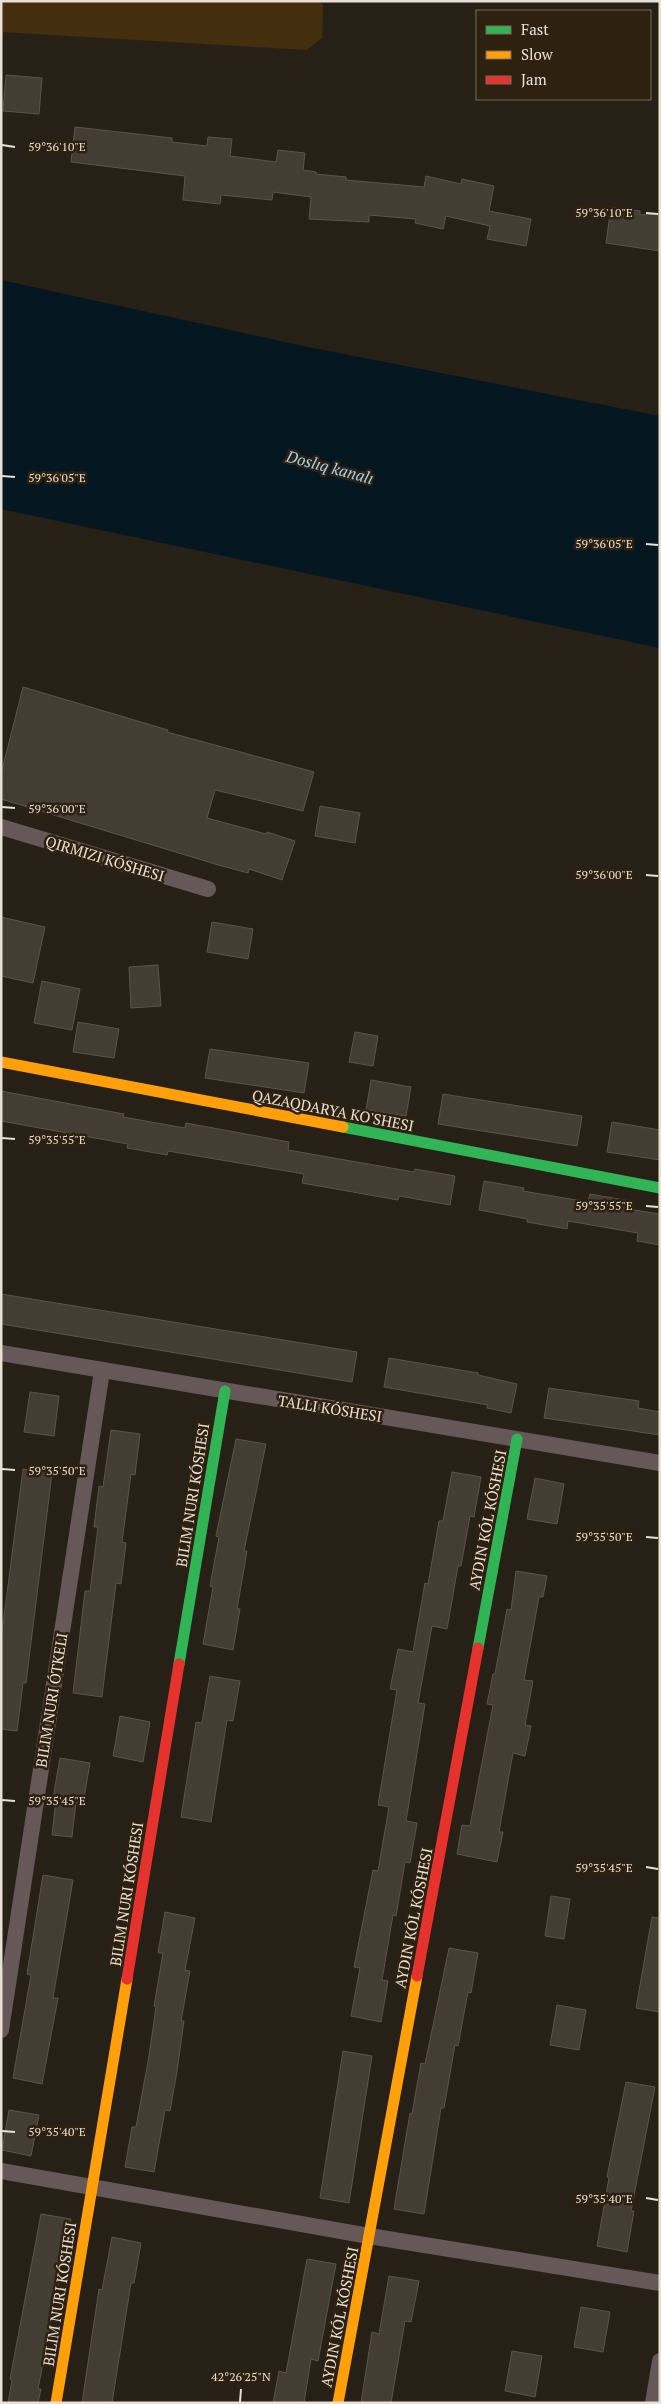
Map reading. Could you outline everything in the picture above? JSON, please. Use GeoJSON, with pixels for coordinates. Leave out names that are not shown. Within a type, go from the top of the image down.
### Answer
{"type":"FeatureCollection","features":[{"type":"Feature","properties":{"kind":"street"},"geometry":{"type":"LineString","coordinates":[[1,827],[208,889]]}},
{"type":"Feature","properties":{"kind":"street","name":"QAZAQDARYA KO'SHESI"},"geometry":{"type":"LineString","coordinates":[[1,1062],[660,1188]]}},
{"type":"Feature","properties":{"kind":"street"},"geometry":{"type":"LineString","coordinates":[[1,1353],[660,1463]]}},
{"type":"Feature","properties":{"kind":"street"},"geometry":{"type":"LineString","coordinates":[[1,2030],[102,1371]]}},
{"type":"Feature","properties":{"kind":"street"},"geometry":{"type":"LineString","coordinates":[[56,2403],[225,1391]]}},
{"type":"Feature","properties":{"kind":"street"},"geometry":{"type":"LineString","coordinates":[[338,2403],[517,1439]]}},
{"type":"Feature","properties":{"kind":"street"},"geometry":{"type":"LineString","coordinates":[[1,2172],[660,2284]]}},
{"type":"Feature","properties":{"kind":"street"},"geometry":{"type":"LineString","coordinates":[[652,2403],[660,2361]]}},
{"type":"Feature","properties":{"kind":"shaded area"},"geometry":{"type":"Polygon","coordinates":[[[1,1],[319,1],[323,5],[322,38],[307,50],[1,32],[1,1]]]}},
{"type":"Feature","properties":{"kind":"water","name":"Doslıq kanalı"},"geometry":{"type":"Polygon","coordinates":[[[1,280],[308,347],[660,416],[660,648],[1,509],[1,280]]]}},
{"type":"Feature","properties":{"kind":"building"},"geometry":{"type":"Polygon","coordinates":[[[6,75],[42,78],[39,114],[3,111],[6,75]]]}},
{"type":"Feature","properties":{"kind":"building"},"geometry":{"type":"Polygon","coordinates":[[[75,127],[172,138],[172,142],[207,146],[208,137],[232,139],[230,156],[276,162],[278,150],[305,153],[303,170],[316,172],[316,174],[346,177],[346,180],[424,187],[426,176],[461,184],[462,179],[494,186],[489,211],[531,219],[526,246],[487,239],[490,226],[446,216],[443,229],[415,223],[416,219],[369,215],[369,222],[309,219],[311,197],[273,192],[272,200],[221,195],[220,204],[183,200],[185,176],[71,162],[75,127]]]}},
{"type":"Feature","properties":{"kind":"building"},"geometry":{"type":"Polygon","coordinates":[[[611,207],[640,211],[640,215],[660,214],[660,251],[606,243],[611,207]]]}},
{"type":"Feature","properties":{"kind":"building"},"geometry":{"type":"Polygon","coordinates":[[[23,687],[168,730],[167,732],[314,772],[303,811],[215,790],[207,818],[266,834],[267,832],[295,841],[282,880],[249,869],[248,873],[215,864],[1,799],[1,774],[23,687]]]}},
{"type":"Feature","properties":{"kind":"building"},"geometry":{"type":"Polygon","coordinates":[[[320,806],[360,813],[355,843],[315,836],[320,806]]]}},
{"type":"Feature","properties":{"kind":"building"},"geometry":{"type":"Polygon","coordinates":[[[1,917],[45,927],[33,983],[1,976],[1,917]]]}},
{"type":"Feature","properties":{"kind":"building"},"geometry":{"type":"Polygon","coordinates":[[[212,922],[253,929],[248,959],[207,952],[212,922]]]}},
{"type":"Feature","properties":{"kind":"building"},"geometry":{"type":"Polygon","coordinates":[[[158,965],[161,1006],[131,1008],[129,967],[158,965]]]}},
{"type":"Feature","properties":{"kind":"building"},"geometry":{"type":"Polygon","coordinates":[[[42,981],[80,989],[72,1030],[34,1023],[42,981]]]}},
{"type":"Feature","properties":{"kind":"building"},"geometry":{"type":"Polygon","coordinates":[[[78,1022],[119,1029],[114,1058],[73,1052],[78,1022]]]}},
{"type":"Feature","properties":{"kind":"building"},"geometry":{"type":"Polygon","coordinates":[[[355,1032],[378,1036],[373,1066],[349,1062],[355,1032]]]}},
{"type":"Feature","properties":{"kind":"building"},"geometry":{"type":"Polygon","coordinates":[[[210,1049],[309,1063],[304,1093],[205,1078],[210,1049]]]}},
{"type":"Feature","properties":{"kind":"building"},"geometry":{"type":"Polygon","coordinates":[[[371,1080],[411,1087],[406,1116],[366,1110],[371,1080]]]}},
{"type":"Feature","properties":{"kind":"building"},"geometry":{"type":"Polygon","coordinates":[[[1,1091],[124,1114],[123,1117],[185,1128],[186,1123],[289,1142],[288,1150],[414,1172],[415,1169],[455,1176],[450,1205],[399,1196],[398,1200],[302,1183],[304,1174],[168,1151],[167,1155],[127,1148],[128,1144],[1,1121],[1,1091]]]}},
{"type":"Feature","properties":{"kind":"building"},"geometry":{"type":"Polygon","coordinates":[[[443,1094],[582,1116],[577,1146],[438,1124],[443,1094]]]}},
{"type":"Feature","properties":{"kind":"building"},"geometry":{"type":"Polygon","coordinates":[[[612,1122],[660,1130],[660,1160],[607,1152],[612,1122]]]}},
{"type":"Feature","properties":{"kind":"building"},"geometry":{"type":"Polygon","coordinates":[[[484,1181],[524,1188],[523,1191],[588,1202],[590,1194],[630,1201],[628,1209],[660,1214],[660,1245],[637,1241],[638,1233],[568,1221],[567,1229],[527,1222],[527,1219],[479,1210],[484,1181]]]}},
{"type":"Feature","properties":{"kind":"building"},"geometry":{"type":"Polygon","coordinates":[[[1,1294],[357,1352],[352,1382],[1,1324],[1,1294]]]}},
{"type":"Feature","properties":{"kind":"building"},"geometry":{"type":"Polygon","coordinates":[[[389,1358],[478,1373],[478,1375],[517,1384],[511,1413],[487,1408],[488,1405],[384,1387],[389,1358]]]}},
{"type":"Feature","properties":{"kind":"building"},"geometry":{"type":"Polygon","coordinates":[[[549,1388],[639,1401],[638,1408],[660,1412],[660,1435],[544,1418],[549,1388]]]}},
{"type":"Feature","properties":{"kind":"building"},"geometry":{"type":"Polygon","coordinates":[[[30,1392],[59,1396],[54,1436],[24,1432],[30,1392]]]}},
{"type":"Feature","properties":{"kind":"building"},"geometry":{"type":"Polygon","coordinates":[[[111,1430],[140,1434],[135,1475],[131,1474],[122,1542],[126,1543],[121,1584],[116,1583],[102,1697],[73,1693],[85,1591],[90,1591],[98,1527],[94,1527],[99,1486],[103,1487],[111,1430]]]}},
{"type":"Feature","properties":{"kind":"building"},"geometry":{"type":"Polygon","coordinates":[[[236,1439],[266,1444],[244,1551],[247,1551],[237,1609],[240,1609],[233,1650],[203,1644],[213,1587],[210,1586],[219,1537],[216,1536],[236,1439]]]}},
{"type":"Feature","properties":{"kind":"building"},"geometry":{"type":"Polygon","coordinates":[[[23,1469],[52,1473],[26,1683],[23,1683],[17,1731],[1,1729],[1,1640],[23,1469]]]}},
{"type":"Feature","properties":{"kind":"building"},"geometry":{"type":"Polygon","coordinates":[[[452,1472],[481,1477],[474,1517],[470,1516],[461,1566],[458,1566],[447,1629],[432,1626],[418,1703],[425,1704],[406,1821],[417,1823],[410,1863],[405,1862],[396,1916],[393,1915],[382,1980],[388,1981],[381,2022],[351,2016],[360,1968],[354,1967],[373,1870],[378,1871],[389,1807],[378,1805],[397,1690],[390,1689],[398,1649],[413,1652],[425,1583],[428,1584],[439,1521],[443,1521],[452,1472]]]}},
{"type":"Feature","properties":{"kind":"building"},"geometry":{"type":"Polygon","coordinates":[[[535,1478],[564,1484],[557,1524],[527,1519],[535,1478]]]}},
{"type":"Feature","properties":{"kind":"building"},"geometry":{"type":"Polygon","coordinates":[[[516,1571],[547,1576],[543,1597],[539,1597],[524,1680],[533,1681],[525,1725],[531,1726],[525,1756],[513,1753],[499,1832],[503,1832],[497,1862],[457,1854],[462,1825],[470,1826],[493,1705],[487,1704],[493,1674],[495,1674],[507,1609],[511,1610],[516,1571]]]}},
{"type":"Feature","properties":{"kind":"building"},"geometry":{"type":"Polygon","coordinates":[[[210,1676],[240,1681],[233,1721],[227,1720],[211,1822],[181,1817],[196,1722],[202,1723],[210,1676]]]}},
{"type":"Feature","properties":{"kind":"building"},"geometry":{"type":"Polygon","coordinates":[[[120,1716],[150,1722],[143,1762],[113,1756],[120,1716]]]}},
{"type":"Feature","properties":{"kind":"building"},"geometry":{"type":"Polygon","coordinates":[[[60,1758],[90,1763],[83,1804],[76,1802],[72,1837],[52,1835],[56,1799],[53,1798],[60,1758]]]}},
{"type":"Feature","properties":{"kind":"building"},"geometry":{"type":"Polygon","coordinates":[[[43,1875],[73,1880],[53,1998],[58,1998],[42,2084],[13,2078],[31,1975],[27,1974],[43,1875]]]}},
{"type":"Feature","properties":{"kind":"building"},"geometry":{"type":"Polygon","coordinates":[[[551,1896],[570,1899],[564,1939],[545,1936],[551,1896]]]}},
{"type":"Feature","properties":{"kind":"building"},"geometry":{"type":"Polygon","coordinates":[[[165,1912],[195,1918],[185,1970],[190,1971],[181,2021],[184,2021],[177,2071],[170,2111],[165,2110],[154,2172],[125,2167],[132,2127],[136,2127],[149,2056],[156,2007],[154,2006],[163,1953],[158,1953],[165,1912]]]}},
{"type":"Feature","properties":{"kind":"building"},"geometry":{"type":"Polygon","coordinates":[[[652,1917],[660,1918],[660,2012],[636,2008],[652,1917]]]}},
{"type":"Feature","properties":{"kind":"building"},"geometry":{"type":"Polygon","coordinates":[[[449,1948],[478,1953],[471,1993],[468,1992],[458,2046],[455,2045],[444,2108],[441,2108],[424,2214],[394,2209],[410,2113],[412,2114],[421,2063],[425,2064],[449,1948]]]}},
{"type":"Feature","properties":{"kind":"building"},"geometry":{"type":"Polygon","coordinates":[[[557,2005],[586,2010],[579,2050],[550,2045],[557,2005]]]}},
{"type":"Feature","properties":{"kind":"building"},"geometry":{"type":"Polygon","coordinates":[[[343,2051],[372,2056],[349,2203],[320,2198],[343,2051]]]}},
{"type":"Feature","properties":{"kind":"building"},"geometry":{"type":"Polygon","coordinates":[[[626,2082],[655,2087],[631,2211],[634,2211],[627,2252],[597,2246],[609,2178],[607,2177],[626,2082]]]}},
{"type":"Feature","properties":{"kind":"building"},"geometry":{"type":"Polygon","coordinates":[[[9,2110],[39,2115],[31,2156],[2,2150],[9,2110]]]}},
{"type":"Feature","properties":{"kind":"building"},"geometry":{"type":"Polygon","coordinates":[[[41,2214],[71,2219],[38,2389],[41,2389],[38,2403],[8,2403],[12,2380],[10,2379],[41,2214]]]}},
{"type":"Feature","properties":{"kind":"building"},"geometry":{"type":"Polygon","coordinates":[[[112,2237],[141,2243],[134,2283],[131,2283],[112,2403],[82,2403],[99,2289],[102,2290],[112,2237]]]}},
{"type":"Feature","properties":{"kind":"building"},"geometry":{"type":"Polygon","coordinates":[[[307,2259],[336,2264],[318,2361],[311,2359],[304,2403],[273,2403],[279,2371],[286,2373],[307,2259]]]}},
{"type":"Feature","properties":{"kind":"building"},"geometry":{"type":"Polygon","coordinates":[[[389,2276],[419,2281],[411,2322],[405,2321],[391,2403],[361,2403],[372,2332],[379,2334],[389,2276]]]}},
{"type":"Feature","properties":{"kind":"building"},"geometry":{"type":"Polygon","coordinates":[[[581,2307],[610,2312],[603,2352],[574,2347],[581,2307]]]}},
{"type":"Feature","properties":{"kind":"building"},"geometry":{"type":"Polygon","coordinates":[[[512,2351],[542,2356],[535,2397],[505,2391],[512,2351]]]}},
{"type":"Feature","properties":{"kind":"traffic: fast"},"geometry":{"type":"LineString","coordinates":[[343,1127],[660,1188]]}},
{"type":"Feature","properties":{"kind":"traffic: fast"},"geometry":{"type":"LineString","coordinates":[[179,1664],[225,1391]]}},
{"type":"Feature","properties":{"kind":"traffic: fast"},"geometry":{"type":"LineString","coordinates":[[478,1648],[517,1439]]}},
{"type":"Feature","properties":{"kind":"traffic: slow"},"geometry":{"type":"LineString","coordinates":[[1,1062],[343,1127]]}},
{"type":"Feature","properties":{"kind":"traffic: slow"},"geometry":{"type":"LineString","coordinates":[[338,2403],[417,1976]]}},
{"type":"Feature","properties":{"kind":"traffic: slow"},"geometry":{"type":"LineString","coordinates":[[56,2403],[127,1979]]}},
{"type":"Feature","properties":{"kind":"traffic: jam"},"geometry":{"type":"LineString","coordinates":[[417,1976],[478,1648]]}},
{"type":"Feature","properties":{"kind":"traffic: jam"},"geometry":{"type":"LineString","coordinates":[[127,1979],[179,1664]]}}]}
